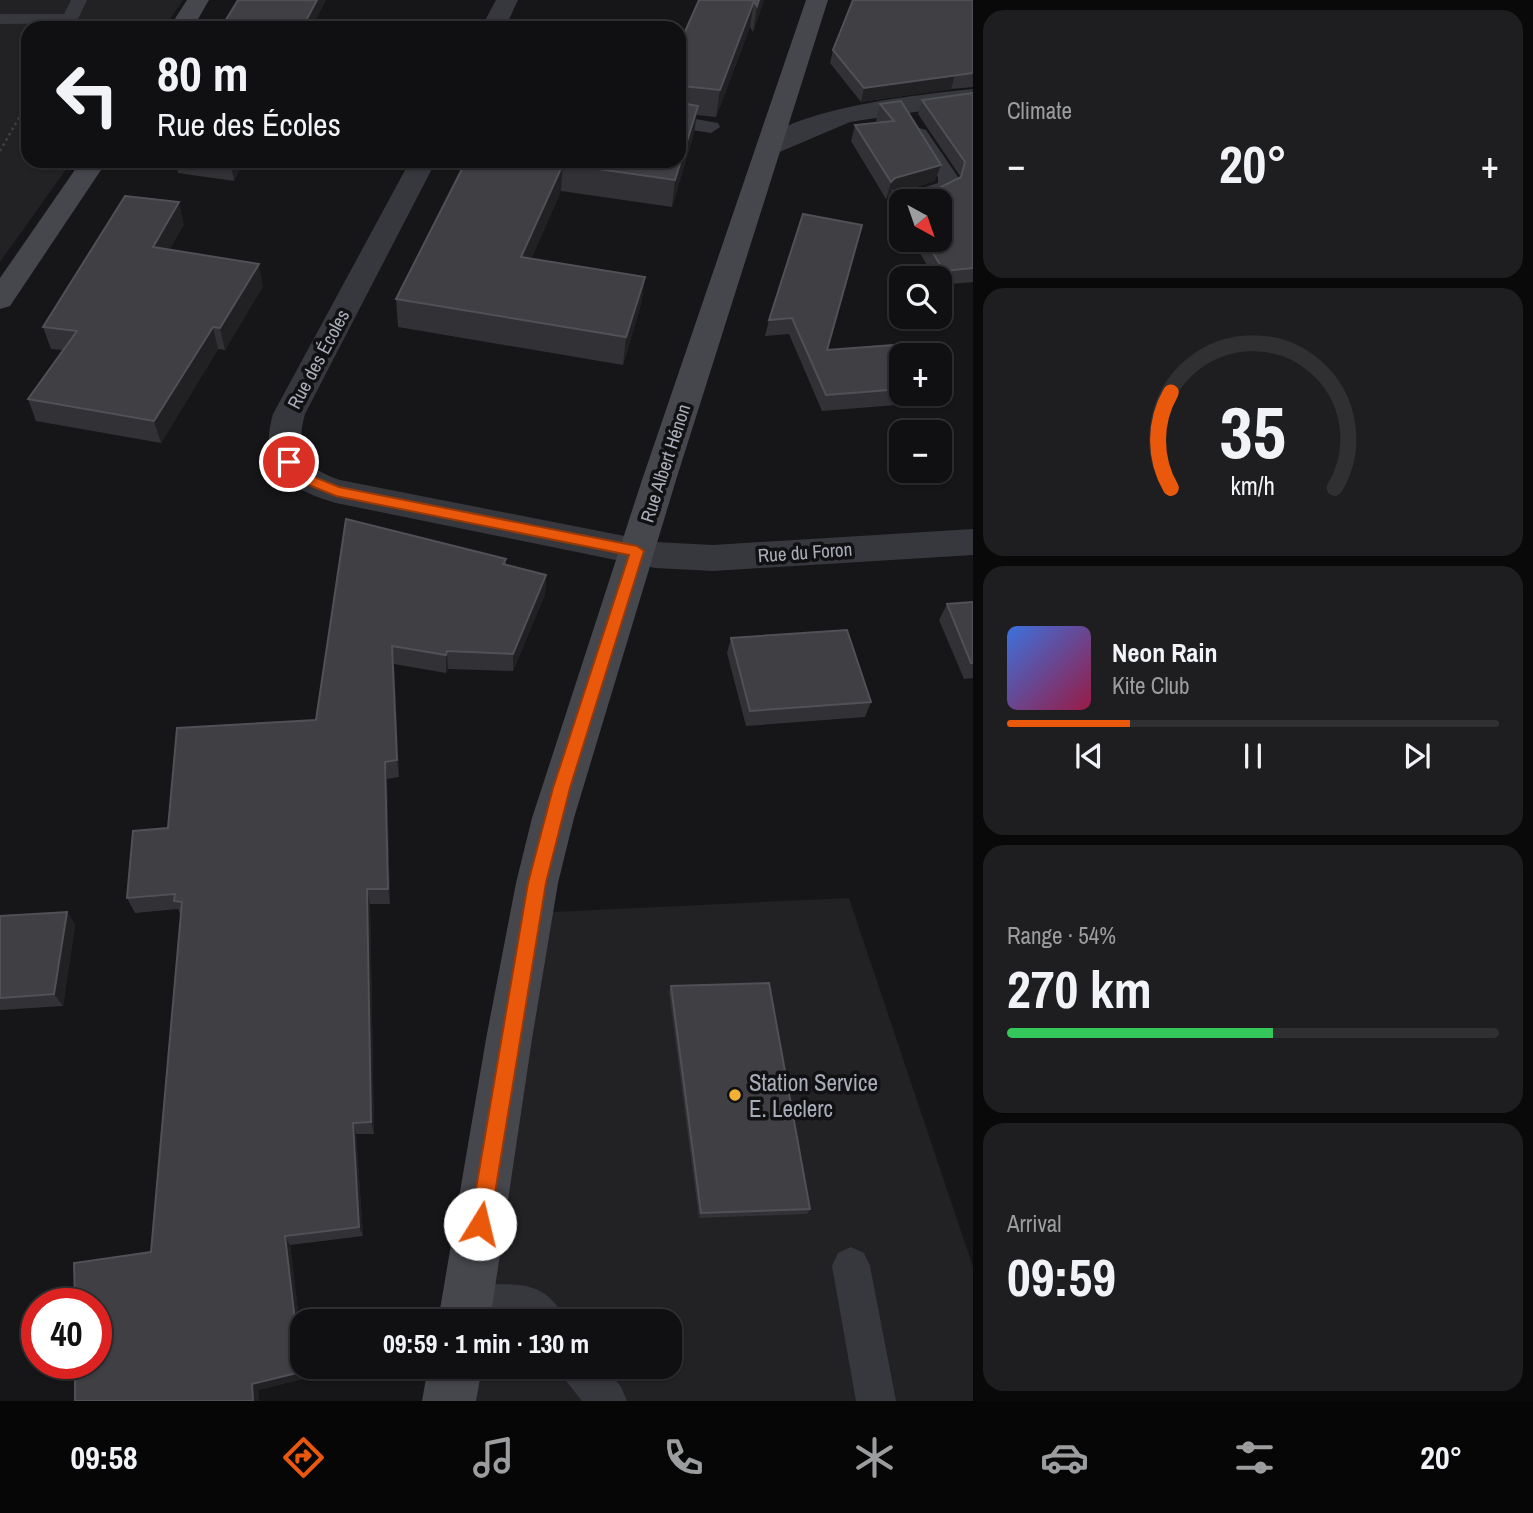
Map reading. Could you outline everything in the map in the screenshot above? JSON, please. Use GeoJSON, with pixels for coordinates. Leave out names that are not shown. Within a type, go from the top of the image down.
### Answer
{"type":"FeatureCollection","features":[{"type":"Feature","properties":{"kind":"street"},"geometry":{"type":"LineString","coordinates":[[185,21],[198,0]]}},
{"type":"Feature","properties":{"kind":"street"},"geometry":{"type":"LineString","coordinates":[[497,21],[508,0]]}},
{"type":"Feature","properties":{"kind":"street","name":"Rue Albert Hénon"},"geometry":{"type":"LineString","coordinates":[[467,1309],[537,883],[561,788],[817,0]]}},
{"type":"Feature","properties":{"kind":"street"},"geometry":{"type":"LineString","coordinates":[[787,92],[818,108],[842,114]]}},
{"type":"Feature","properties":{"kind":"street"},"geometry":{"type":"LineString","coordinates":[[768,149],[797,132],[842,114],[973,96]]}},
{"type":"Feature","properties":{"kind":"street"},"geometry":{"type":"LineString","coordinates":[[0,300],[89,168]]}},
{"type":"Feature","properties":{"kind":"street","name":"Rue des Écoles"},"geometry":{"type":"LineString","coordinates":[[418,168],[289,414],[281,442],[289,462],[309,480],[336,491],[637,551]]}},
{"type":"Feature","properties":{"kind":"street","name":"Rue du Foron"},"geometry":{"type":"LineString","coordinates":[[637,551],[713,558],[973,542]]}},
{"type":"Feature","properties":{"kind":"street"},"geometry":{"type":"LineString","coordinates":[[449,1401],[453,1379]]}},
{"type":"Feature","properties":{"kind":"street"},"geometry":{"type":"LineString","coordinates":[[466,1401],[467,1379]]}},
{"type":"Feature","properties":{"kind":"lane"},"geometry":{"type":"LineString","coordinates":[[0,19],[70,19],[79,0]]}},
{"type":"Feature","properties":{"kind":"lane"},"geometry":{"type":"LineString","coordinates":[[900,105],[948,177],[947,186],[941,189]]}},
{"type":"Feature","properties":{"kind":"lane"},"geometry":{"type":"LineString","coordinates":[[686,123],[711,127]]}},
{"type":"Feature","properties":{"kind":"lane"},"geometry":{"type":"LineString","coordinates":[[851,1266],[876,1401]]}},
{"type":"Feature","properties":{"kind":"lane"},"geometry":{"type":"LineString","coordinates":[[590,1379],[607,1401]]}},
{"type":"Feature","properties":{"kind":"path"},"geometry":{"type":"LineString","coordinates":[[0,151],[21,114]]}},
{"type":"Feature","properties":{"kind":"shaded area"},"geometry":{"type":"Polygon","coordinates":[[[0,0],[183,0],[169,21],[21,21],[21,168],[67,168],[0,262],[0,0]]]}},
{"type":"Feature","properties":{"kind":"shaded area"},"geometry":{"type":"Polygon","coordinates":[[[849,898],[973,1267],[973,1401],[459,1401],[461,1379],[682,1379],[682,1309],[468,1309],[532,913],[849,898]]]}},
{"type":"Feature","properties":{"kind":"building"},"geometry":{"type":"Polygon","coordinates":[[[238,0],[317,0],[306,21],[225,21],[238,0]]]}},
{"type":"Feature","properties":{"kind":"building"},"geometry":{"type":"Polygon","coordinates":[[[699,0],[759,0],[757,6],[754,1],[720,90],[686,86],[686,29],[699,0]]]}},
{"type":"Feature","properties":{"kind":"building"},"geometry":{"type":"Polygon","coordinates":[[[853,0],[973,0],[973,73],[864,88],[833,50],[853,0]]]}},
{"type":"Feature","properties":{"kind":"building"},"geometry":{"type":"Polygon","coordinates":[[[973,93],[973,268],[952,270],[952,266],[941,266],[932,252],[952,252],[952,189],[937,189],[961,177],[965,162],[922,100],[973,93]]]}},
{"type":"Feature","properties":{"kind":"building"},"geometry":{"type":"Polygon","coordinates":[[[901,101],[941,165],[895,178],[891,182],[855,125],[894,121],[880,104],[901,101]]]}},
{"type":"Feature","properties":{"kind":"building"},"geometry":{"type":"Polygon","coordinates":[[[686,104],[698,106],[686,145],[686,104]]]}},
{"type":"Feature","properties":{"kind":"building"},"geometry":{"type":"Polygon","coordinates":[[[462,168],[561,168],[521,257],[645,277],[626,337],[396,299],[462,168]]]}},
{"type":"Feature","properties":{"kind":"building"},"geometry":{"type":"Polygon","coordinates":[[[591,168],[679,168],[675,180],[591,168]]]}},
{"type":"Feature","properties":{"kind":"building"},"geometry":{"type":"Polygon","coordinates":[[[125,196],[179,202],[153,247],[259,264],[220,328],[213,327],[154,421],[28,399],[77,331],[43,327],[125,196]]]}},
{"type":"Feature","properties":{"kind":"building"},"geometry":{"type":"Polygon","coordinates":[[[803,214],[862,225],[827,350],[889,345],[889,390],[826,395],[792,318],[769,320],[803,214]]]}},
{"type":"Feature","properties":{"kind":"building"},"geometry":{"type":"Polygon","coordinates":[[[346,519],[506,559],[503,564],[546,575],[513,654],[447,651],[446,655],[392,646],[397,760],[385,762],[388,889],[367,889],[371,1122],[353,1123],[359,1227],[285,1236],[294,1309],[290,1309],[290,1375],[252,1384],[253,1401],[75,1401],[75,1379],[112,1379],[112,1288],[75,1288],[74,1263],[151,1252],[182,902],[174,901],[175,894],[127,898],[133,831],[168,828],[177,728],[316,720],[346,519]]]}},
{"type":"Feature","properties":{"kind":"building"},"geometry":{"type":"Polygon","coordinates":[[[973,602],[973,663],[971,663],[947,604],[973,602]]]}},
{"type":"Feature","properties":{"kind":"building"},"geometry":{"type":"Polygon","coordinates":[[[847,630],[871,702],[750,711],[731,638],[847,630]]]}},
{"type":"Feature","properties":{"kind":"building"},"geometry":{"type":"Polygon","coordinates":[[[67,912],[54,994],[0,998],[0,916],[67,912]]]}},
{"type":"Feature","properties":{"kind":"building"},"geometry":{"type":"Polygon","coordinates":[[[769,983],[810,1209],[701,1213],[671,986],[769,983]]]}},
{"type":"Feature","properties":{"kind":"place","name":"Station Service E. Leclerc"},"geometry":{"type":"Point","coordinates":[735,1095]}},
{"type":"Feature","properties":{"kind":"route"},"geometry":{"type":"LineString","coordinates":[[289,462],[309,480],[336,491],[637,551],[561,788],[537,883],[480,1224]]}}]}
